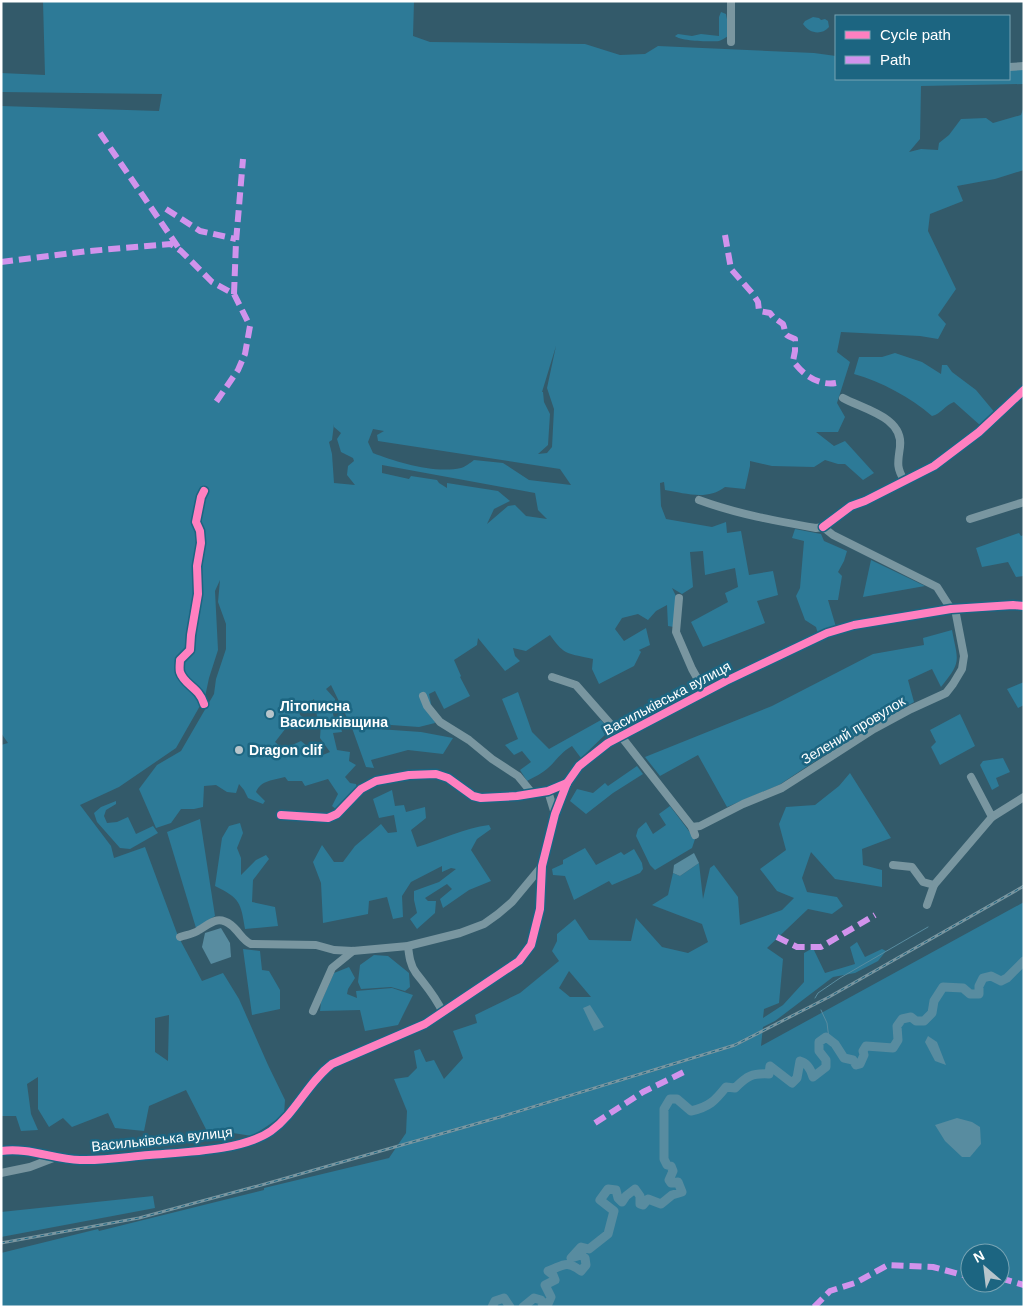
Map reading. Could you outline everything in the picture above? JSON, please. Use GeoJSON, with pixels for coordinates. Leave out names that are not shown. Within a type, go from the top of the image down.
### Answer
{"type":"FeatureCollection","features":[{"type":"Feature","properties":{"kind":"street"},"geometry":{"type":"LineString","coordinates":[[731,1],[731,42]]}},
{"type":"Feature","properties":{"kind":"street"},"geometry":{"type":"LineString","coordinates":[[1010,67],[1024,66]]}},
{"type":"Feature","properties":{"kind":"street"},"geometry":{"type":"LineString","coordinates":[[699,500],[720,508],[763,518],[816,528],[823,527],[851,506],[865,501],[934,466],[979,432],[1024,390]]}},
{"type":"Feature","properties":{"kind":"street"},"geometry":{"type":"LineString","coordinates":[[843,398],[859,407],[884,416],[893,425],[898,432],[900,440],[898,465],[904,480]]}},
{"type":"Feature","properties":{"kind":"street"},"geometry":{"type":"LineString","coordinates":[[970,519],[1024,502]]}},
{"type":"Feature","properties":{"kind":"street","name":"Зелений провулок"},"geometry":{"type":"LineString","coordinates":[[693,831],[743,804],[782,788],[874,729],[946,693],[962,669],[964,656],[953,609],[937,587],[833,535],[823,527]]}},
{"type":"Feature","properties":{"kind":"street"},"geometry":{"type":"LineString","coordinates":[[679,598],[676,632],[692,669],[705,692]]}},
{"type":"Feature","properties":{"kind":"street","name":"Васильківська вулиця"},"geometry":{"type":"LineString","coordinates":[[1,1151],[30,1151],[80,1160],[124,1158],[224,1147],[250,1142],[272,1130],[286,1118],[321,1072],[332,1064],[425,1024],[519,961],[531,946],[540,910],[542,866],[555,814],[567,783],[579,766],[620,735],[827,633],[854,625],[953,609],[1024,606]]}},
{"type":"Feature","properties":{"kind":"street","name":"Васильківська вулиця"},"geometry":{"type":"LineString","coordinates":[[552,676],[576,686],[620,735],[693,831]]}},
{"type":"Feature","properties":{"kind":"street"},"geometry":{"type":"LineString","coordinates":[[423,696],[427,706],[440,722],[469,740],[492,759],[518,776],[532,793]]}},
{"type":"Feature","properties":{"kind":"street"},"geometry":{"type":"LineString","coordinates":[[281,815],[328,818],[338,814],[361,789],[376,781],[409,774],[436,774],[448,778],[473,796],[481,798],[518,796],[548,791],[567,783]]}},
{"type":"Feature","properties":{"kind":"street"},"geometry":{"type":"LineString","coordinates":[[970,778],[992,817]]}},
{"type":"Feature","properties":{"kind":"street"},"geometry":{"type":"LineString","coordinates":[[548,791],[555,814]]}},
{"type":"Feature","properties":{"kind":"street"},"geometry":{"type":"LineString","coordinates":[[926,905],[934,885],[992,817],[1024,797]]}},
{"type":"Feature","properties":{"kind":"street"},"geometry":{"type":"LineString","coordinates":[[893,865],[912,868],[923,882],[934,885]]}},
{"type":"Feature","properties":{"kind":"street"},"geometry":{"type":"LineString","coordinates":[[180,937],[198,932],[213,921],[222,920],[233,926],[246,942],[251,944],[316,944],[334,950],[353,951],[408,946],[460,933],[484,924],[512,902],[542,866]]}},
{"type":"Feature","properties":{"kind":"street"},"geometry":{"type":"LineString","coordinates":[[408,946],[410,960],[415,972],[437,999],[444,1012]]}},
{"type":"Feature","properties":{"kind":"street"},"geometry":{"type":"LineString","coordinates":[[312,1011],[332,968],[353,951]]}},
{"type":"Feature","properties":{"kind":"street","name":"Васильківська вулиця"},"geometry":{"type":"LineString","coordinates":[[1,1173],[30,1167],[56,1157]]}},
{"type":"Feature","properties":{"kind":"shaded area"},"geometry":{"type":"Polygon","coordinates":[[[43,1],[414,1],[413,36],[430,42],[585,44],[620,55],[645,54],[658,46],[814,53],[835,56],[835,80],[1010,80],[1010,68],[1024,67],[1024,84],[921,86],[920,139],[909,152],[921,149],[938,150],[939,143],[949,135],[961,119],[986,118],[993,123],[1021,115],[1024,106],[1024,170],[995,179],[957,186],[963,201],[930,214],[928,231],[956,289],[938,315],[946,324],[938,339],[920,336],[841,332],[837,352],[850,362],[837,403],[845,417],[838,432],[816,432],[834,446],[845,441],[874,473],[863,480],[845,464],[825,460],[814,467],[772,466],[750,461],[745,489],[725,487],[711,494],[696,495],[665,490],[664,482],[660,483],[661,506],[666,519],[712,527],[726,522],[727,533],[741,531],[749,575],[773,571],[778,595],[757,601],[765,623],[703,647],[691,622],[728,602],[725,593],[738,587],[735,568],[705,575],[703,551],[690,552],[693,587],[682,594],[672,588],[677,598],[674,627],[668,626],[667,605],[656,611],[648,620],[638,614],[622,618],[615,629],[624,641],[646,628],[650,645],[639,650],[641,652],[634,666],[599,684],[592,669],[593,659],[564,651],[550,635],[526,651],[513,648],[515,656],[520,661],[505,671],[478,638],[477,645],[454,660],[470,696],[444,709],[435,691],[429,694],[435,723],[419,727],[363,723],[364,728],[421,732],[453,738],[443,754],[408,750],[371,760],[374,768],[366,767],[352,728],[331,685],[326,689],[335,699],[335,705],[332,710],[336,726],[340,724],[342,732],[333,733],[337,750],[350,752],[349,761],[356,765],[345,777],[350,783],[356,784],[357,788],[337,810],[332,806],[338,794],[328,779],[305,786],[302,781],[288,781],[285,777],[268,781],[258,788],[256,792],[265,801],[263,804],[248,798],[239,784],[236,793],[227,792],[216,785],[204,786],[203,807],[181,809],[171,823],[156,828],[139,789],[157,765],[181,751],[214,694],[216,679],[226,649],[226,624],[218,602],[220,580],[215,591],[218,650],[205,697],[176,748],[119,787],[80,805],[111,846],[114,858],[145,847],[178,936],[202,981],[223,973],[239,999],[285,1100],[284,1115],[252,1136],[233,1133],[211,1139],[186,1090],[149,1106],[144,1131],[115,1128],[108,1113],[72,1127],[63,1118],[49,1127],[38,1109],[38,1077],[27,1084],[31,1114],[38,1130],[21,1131],[16,1116],[1,1116],[1,745],[8,743],[1,733],[1,106],[159,111],[162,94],[1,92],[1,73],[45,75],[43,1]],[[556,346],[542,392],[544,402],[550,414],[548,445],[538,454],[547,453],[552,447],[554,409],[547,388],[556,346]],[[334,424],[332,440],[329,442],[332,454],[334,483],[355,485],[347,475],[348,466],[354,461],[353,458],[341,452],[337,439],[341,433],[334,427],[334,424]],[[373,429],[368,442],[373,453],[404,463],[428,468],[451,469],[461,468],[474,460],[503,463],[529,480],[571,485],[560,469],[378,441],[377,435],[384,431],[373,429]],[[382,465],[382,473],[409,479],[411,476],[437,480],[447,488],[447,483],[498,491],[510,501],[494,509],[487,524],[508,506],[515,505],[526,516],[547,519],[538,510],[535,493],[382,465]],[[314,699],[299,711],[300,715],[304,718],[304,727],[301,729],[297,727],[296,719],[293,719],[275,742],[282,748],[285,755],[292,753],[290,746],[301,741],[307,746],[310,754],[318,757],[330,752],[320,738],[321,723],[317,716],[314,699]],[[169,1015],[155,1018],[155,1052],[168,1061],[169,1015]]]}},
{"type":"Feature","properties":{"kind":"shaded area"},"geometry":{"type":"Polygon","coordinates":[[[721,12],[726,14],[730,35],[721,40],[696,41],[675,36],[678,34],[692,36],[701,34],[719,36],[719,17],[721,12]]]}},
{"type":"Feature","properties":{"kind":"shaded area"},"geometry":{"type":"Polygon","coordinates":[[[813,17],[821,20],[825,19],[828,21],[829,27],[822,32],[808,30],[803,24],[813,17]]]}},
{"type":"Feature","properties":{"kind":"shaded area"},"geometry":{"type":"Polygon","coordinates":[[[895,353],[922,362],[941,374],[942,365],[947,365],[952,372],[976,390],[996,414],[981,426],[954,402],[932,416],[895,391],[875,381],[854,374],[859,357],[882,357],[895,353]]]}},
{"type":"Feature","properties":{"kind":"shaded area"},"geometry":{"type":"Polygon","coordinates":[[[795,529],[821,534],[824,541],[847,551],[838,572],[842,576],[838,600],[828,600],[836,627],[818,634],[816,627],[805,620],[796,596],[800,588],[804,541],[792,538],[795,529]]]}},
{"type":"Feature","properties":{"kind":"shaded area"},"geometry":{"type":"Polygon","coordinates":[[[1019,533],[1021,536],[1024,535],[1024,576],[1016,577],[1008,562],[982,567],[976,548],[1019,533]]]}},
{"type":"Feature","properties":{"kind":"shaded area"},"geometry":{"type":"Polygon","coordinates":[[[871,560],[925,586],[863,597],[871,560]]]}},
{"type":"Feature","properties":{"kind":"shaded area"},"geometry":{"type":"Polygon","coordinates":[[[952,630],[957,661],[952,672],[941,687],[932,669],[908,680],[914,702],[847,740],[779,785],[727,807],[698,755],[660,776],[645,757],[772,706],[873,654],[924,645],[923,638],[952,630]]]}},
{"type":"Feature","properties":{"kind":"shaded area"},"geometry":{"type":"Polygon","coordinates":[[[1024,682],[1024,705],[1018,708],[1007,689],[1024,682]]]}},
{"type":"Feature","properties":{"kind":"shaded area"},"geometry":{"type":"Polygon","coordinates":[[[518,692],[532,732],[549,749],[601,720],[610,730],[581,758],[572,746],[546,770],[527,781],[520,770],[531,762],[522,751],[514,755],[505,745],[518,739],[502,699],[518,692]]]}},
{"type":"Feature","properties":{"kind":"shaded area"},"geometry":{"type":"Polygon","coordinates":[[[960,714],[975,746],[940,765],[931,747],[936,742],[930,730],[960,714]]]}},
{"type":"Feature","properties":{"kind":"shaded area"},"geometry":{"type":"Polygon","coordinates":[[[1003,758],[1010,772],[996,778],[999,786],[992,790],[980,765],[983,761],[1003,758]]]}},
{"type":"Feature","properties":{"kind":"shaded area"},"geometry":{"type":"Polygon","coordinates":[[[637,766],[643,774],[613,793],[586,814],[570,801],[577,789],[593,793],[605,783],[608,786],[637,766]]]}},
{"type":"Feature","properties":{"kind":"shaded area"},"geometry":{"type":"Polygon","coordinates":[[[850,773],[891,838],[862,849],[863,865],[882,870],[882,887],[835,879],[811,852],[802,878],[807,892],[837,897],[843,906],[832,914],[808,909],[767,948],[783,959],[779,1003],[764,1009],[763,1018],[783,1005],[804,982],[804,953],[813,948],[825,973],[855,964],[850,947],[857,942],[865,957],[882,949],[886,951],[878,961],[855,973],[833,977],[775,1021],[763,1027],[761,1046],[1024,902],[1024,1307],[1,1307],[1,1253],[98,1229],[99,1231],[389,1158],[406,1133],[407,1111],[394,1079],[408,1077],[417,1068],[414,1051],[420,1049],[426,1062],[434,1060],[444,1079],[463,1058],[453,1031],[477,1023],[475,1015],[520,993],[559,961],[552,951],[557,941],[557,934],[575,919],[589,940],[631,941],[636,918],[662,947],[688,953],[708,942],[702,924],[652,905],[668,895],[673,873],[680,876],[699,863],[703,899],[710,868],[714,865],[738,897],[740,925],[782,910],[794,898],[777,891],[760,869],[786,850],[779,824],[786,807],[815,805],[839,786],[850,773]],[[569,971],[559,988],[570,997],[591,997],[569,971]]]}},
{"type":"Feature","properties":{"kind":"shaded area"},"geometry":{"type":"Polygon","coordinates":[[[392,790],[395,806],[404,805],[406,812],[425,807],[426,818],[411,830],[417,847],[462,831],[489,825],[491,829],[477,839],[471,850],[491,881],[469,890],[443,908],[440,899],[452,889],[447,884],[425,898],[428,901],[436,901],[435,913],[417,929],[410,919],[417,913],[414,891],[439,882],[456,869],[451,868],[442,872],[442,866],[411,882],[402,896],[403,917],[393,919],[387,897],[369,901],[368,914],[323,923],[321,883],[313,862],[322,845],[334,862],[343,862],[355,846],[381,824],[388,833],[397,832],[394,815],[379,818],[373,799],[392,790]]]}},
{"type":"Feature","properties":{"kind":"shaded area"},"geometry":{"type":"Polygon","coordinates":[[[116,801],[116,804],[106,810],[104,816],[107,823],[117,822],[128,817],[136,834],[153,826],[158,833],[130,849],[120,848],[97,822],[94,813],[101,807],[116,801]]]}},
{"type":"Feature","properties":{"kind":"shaded area"},"geometry":{"type":"Polygon","coordinates":[[[670,806],[695,839],[692,848],[655,870],[650,865],[636,836],[638,829],[646,822],[653,834],[666,825],[659,814],[670,806]]]}},
{"type":"Feature","properties":{"kind":"shaded area"},"geometry":{"type":"Polygon","coordinates":[[[200,819],[215,916],[196,928],[167,832],[200,819]]]}},
{"type":"Feature","properties":{"kind":"shaded area"},"geometry":{"type":"Polygon","coordinates":[[[240,823],[243,833],[237,848],[241,858],[241,875],[256,860],[266,855],[269,859],[253,880],[252,902],[275,907],[278,926],[245,929],[238,902],[230,894],[215,886],[222,838],[229,826],[240,823]]]}},
{"type":"Feature","properties":{"kind":"shaded area"},"geometry":{"type":"Polygon","coordinates":[[[585,848],[596,865],[621,852],[624,855],[634,849],[642,863],[643,869],[640,873],[612,885],[609,881],[574,900],[565,876],[553,875],[552,869],[563,864],[563,860],[585,848]]]}},
{"type":"Feature","properties":{"kind":"shaded area"},"geometry":{"type":"Polygon","coordinates":[[[694,853],[699,863],[680,876],[673,873],[674,865],[694,853]]]}},
{"type":"Feature","properties":{"kind":"shaded area"},"geometry":{"type":"Polygon","coordinates":[[[221,928],[230,943],[231,957],[211,964],[202,947],[205,933],[221,928]]]}},
{"type":"Feature","properties":{"kind":"shaded area"},"geometry":{"type":"Polygon","coordinates":[[[243,949],[260,951],[262,970],[269,971],[280,990],[280,1009],[252,1015],[243,949]]]}},
{"type":"Feature","properties":{"kind":"shaded area"},"geometry":{"type":"Polygon","coordinates":[[[374,955],[388,956],[409,973],[410,987],[405,991],[391,987],[361,989],[358,982],[360,965],[374,955]]]}},
{"type":"Feature","properties":{"kind":"shaded area"},"geometry":{"type":"Polygon","coordinates":[[[349,967],[355,978],[347,994],[357,998],[356,991],[392,988],[413,995],[398,1025],[365,1031],[360,1010],[320,1011],[321,1002],[334,973],[349,967]]]}},
{"type":"Feature","properties":{"kind":"shaded area"},"geometry":{"type":"Polygon","coordinates":[[[590,1005],[604,1027],[594,1031],[583,1008],[590,1005]]]}},
{"type":"Feature","properties":{"kind":"shaded area"},"geometry":{"type":"Polygon","coordinates":[[[928,1036],[937,1042],[946,1065],[935,1061],[925,1042],[928,1036]]]}},
{"type":"Feature","properties":{"kind":"shaded area"},"geometry":{"type":"Polygon","coordinates":[[[957,1118],[972,1122],[980,1127],[981,1144],[970,1157],[962,1157],[945,1141],[935,1125],[957,1118]]]}},
{"type":"Feature","properties":{"kind":"shaded area"},"geometry":{"type":"Polygon","coordinates":[[[153,1196],[155,1208],[1,1237],[1,1212],[153,1196]]]}},
{"type":"Feature","properties":{"kind":"waterway"},"geometry":{"type":"LineString","coordinates":[[815,998],[818,993],[840,978],[928,927]]}},
{"type":"Feature","properties":{"kind":"waterway"},"geometry":{"type":"LineString","coordinates":[[523,1307],[534,1298],[541,1300],[543,1306],[548,1304],[551,1297],[545,1285],[555,1280],[548,1271],[567,1264],[581,1271],[586,1265],[585,1258],[581,1255],[571,1258],[581,1247],[589,1249],[608,1234],[614,1211],[600,1200],[608,1189],[616,1190],[618,1198],[622,1202],[635,1189],[640,1196],[640,1204],[643,1205],[648,1199],[661,1204],[672,1195],[682,1192],[678,1182],[671,1183],[669,1180],[673,1171],[664,1159],[664,1109],[670,1099],[677,1099],[691,1111],[703,1108],[711,1103],[726,1087],[735,1088],[754,1075],[769,1074],[770,1066],[792,1083],[797,1078],[800,1061],[807,1065],[813,1077],[826,1067],[826,1060],[819,1051],[819,1042],[826,1037],[835,1044],[844,1058],[853,1060],[856,1065],[860,1064],[866,1046],[893,1048],[898,1040],[897,1026],[902,1019],[911,1017],[916,1021],[924,1021],[932,1013],[934,1001],[943,987],[963,988],[970,994],[979,994],[979,986],[983,978],[991,976],[1001,981],[1007,978],[1024,961]]}},
{"type":"Feature","properties":{"kind":"waterway"},"geometry":{"type":"LineString","coordinates":[[821,1010],[827,1023],[829,1039]]}},
{"type":"Feature","properties":{"kind":"waterway"},"geometry":{"type":"LineString","coordinates":[[492,1307],[495,1301],[504,1298],[510,1307]]}},
{"type":"Feature","properties":{"kind":"railway"},"geometry":{"type":"LineString","coordinates":[[1,1243],[139,1218],[500,1117],[735,1045],[829,997],[1024,886]]}},
{"type":"Feature","properties":{"kind":"marked path"},"geometry":{"type":"LineString","coordinates":[[100,133],[178,247]]}},
{"type":"Feature","properties":{"kind":"marked path"},"geometry":{"type":"LineString","coordinates":[[234,294],[243,159]]}},
{"type":"Feature","properties":{"kind":"marked path"},"geometry":{"type":"LineString","coordinates":[[166,209],[200,231],[236,239]]}},
{"type":"Feature","properties":{"kind":"marked path"},"geometry":{"type":"LineString","coordinates":[[725,235],[731,269],[753,294],[758,302],[759,311],[770,313],[783,324],[787,335],[795,339],[793,361],[812,378],[824,383],[836,383]]}},
{"type":"Feature","properties":{"kind":"marked path"},"geometry":{"type":"LineString","coordinates":[[1,262],[89,251],[171,244],[181,251],[212,282],[234,294],[250,326],[245,354],[238,370],[214,405]]}},
{"type":"Feature","properties":{"kind":"marked path"},"geometry":{"type":"LineString","coordinates":[[777,937],[797,947],[821,947],[875,915]]}},
{"type":"Feature","properties":{"kind":"marked path"},"geometry":{"type":"LineString","coordinates":[[595,1123],[643,1092],[686,1071]]}},
{"type":"Feature","properties":{"kind":"marked path"},"geometry":{"type":"LineString","coordinates":[[814,1307],[830,1291],[855,1283],[888,1265],[933,1267],[960,1274]]}},
{"type":"Feature","properties":{"kind":"marked path"},"geometry":{"type":"LineString","coordinates":[[1010,1281],[1024,1285]]}},
{"type":"Feature","properties":{"kind":"cycle path"},"geometry":{"type":"LineString","coordinates":[[823,527],[851,506],[865,501],[934,466],[979,432],[1024,390]]}},
{"type":"Feature","properties":{"kind":"cycle path"},"geometry":{"type":"LineString","coordinates":[[204,491],[196,522],[200,531],[201,543],[197,566],[198,594],[190,650],[180,660],[182,676],[199,694],[204,704]]}},
{"type":"Feature","properties":{"kind":"cycle path"},"geometry":{"type":"LineString","coordinates":[[1,1151],[11,1150],[70,1159],[97,1160],[229,1147],[259,1138],[280,1124],[316,1080],[332,1064],[425,1024],[519,961],[531,945],[540,909],[542,866],[555,814],[567,783],[579,766],[608,743],[726,681],[827,633],[854,625],[951,609],[1024,606]]}},
{"type":"Feature","properties":{"kind":"cycle path"},"geometry":{"type":"LineString","coordinates":[[281,815],[328,818],[337,814],[361,789],[376,781],[409,775],[436,774],[448,778],[473,796],[481,798],[517,796],[548,791],[567,783]]}},
{"type":"Feature","properties":{"kind":"place","name":"Літописна Васильківщина"},"geometry":{"type":"Point","coordinates":[270,714]}},
{"type":"Feature","properties":{"kind":"place","name":"Dragon clif"},"geometry":{"type":"Point","coordinates":[239,750]}}]}
